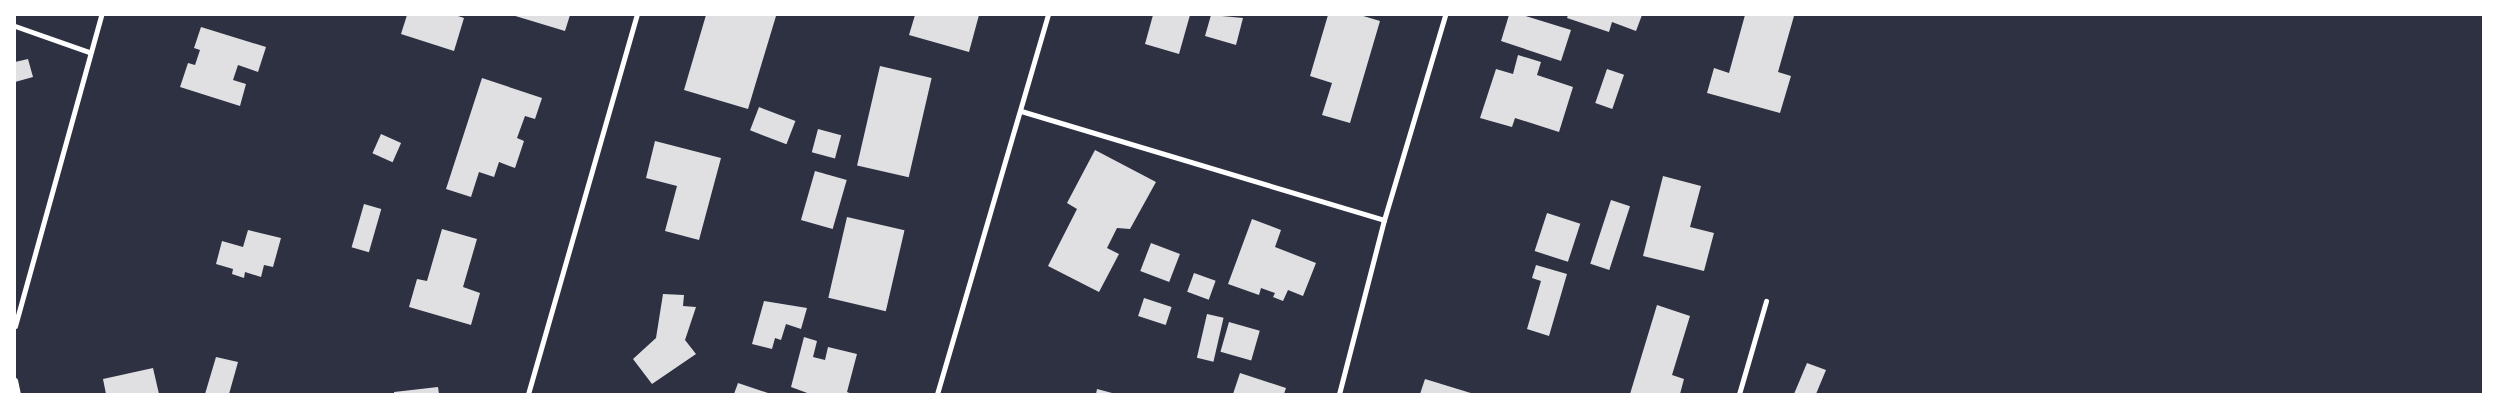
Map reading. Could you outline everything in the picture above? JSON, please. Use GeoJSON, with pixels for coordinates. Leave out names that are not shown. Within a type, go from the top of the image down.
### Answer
{"type":"FeatureCollection","features":[{"type":"Feature","properties":{"kind":"street"},"geometry":{"type":"LineString","coordinates":[[15,326],[89,52],[101,15]]}},
{"type":"Feature","properties":{"kind":"street"},"geometry":{"type":"LineString","coordinates":[[528,394],[637,15]]}},
{"type":"Feature","properties":{"kind":"street"},"geometry":{"type":"LineString","coordinates":[[937,394],[1048,15]]}},
{"type":"Feature","properties":{"kind":"street"},"geometry":{"type":"LineString","coordinates":[[1339,394],[1384,220],[1445,15]]}},
{"type":"Feature","properties":{"kind":"street"},"geometry":{"type":"LineString","coordinates":[[15,26],[89,52]]}},
{"type":"Feature","properties":{"kind":"street"},"geometry":{"type":"LineString","coordinates":[[1021,111],[1384,220]]}},
{"type":"Feature","properties":{"kind":"street"},"geometry":{"type":"LineString","coordinates":[[1739,394],[1766,301]]}},
{"type":"Feature","properties":{"kind":"street"},"geometry":{"type":"LineString","coordinates":[[15,380],[18,394]]}},
{"type":"Feature","properties":{"kind":"building"},"geometry":{"type":"Polygon","coordinates":[[[407,15],[455,15],[464,18],[454,51],[401,34],[407,15]]]}},
{"type":"Feature","properties":{"kind":"building"},"geometry":{"type":"Polygon","coordinates":[[[512,15],[570,15],[565,31],[512,15]]]}},
{"type":"Feature","properties":{"kind":"building"},"geometry":{"type":"Polygon","coordinates":[[[706,15],[776,16],[748,109],[684,90],[706,15]]]}},
{"type":"Feature","properties":{"kind":"building"},"geometry":{"type":"Polygon","coordinates":[[[915,15],[979,15],[969,52],[909,35],[915,15]]]}},
{"type":"Feature","properties":{"kind":"building"},"geometry":{"type":"Polygon","coordinates":[[[1153,15],[1190,15],[1179,54],[1145,44],[1153,15]]]}},
{"type":"Feature","properties":{"kind":"building"},"geometry":{"type":"Polygon","coordinates":[[[1211,15],[1243,18],[1236,45],[1205,36],[1211,15]]]}},
{"type":"Feature","properties":{"kind":"building"},"geometry":{"type":"Polygon","coordinates":[[[1328,15],[1360,15],[1380,21],[1350,123],[1322,115],[1332,83],[1310,76],[1328,15]]]}},
{"type":"Feature","properties":{"kind":"building"},"geometry":{"type":"Polygon","coordinates":[[[1509,15],[1522,15],[1571,30],[1561,61],[1501,41],[1509,15]]]}},
{"type":"Feature","properties":{"kind":"building"},"geometry":{"type":"Polygon","coordinates":[[[1568,15],[1642,15],[1636,31],[1612,22],[1609,32],[1567,18],[1568,15]]]}},
{"type":"Feature","properties":{"kind":"building"},"geometry":{"type":"Polygon","coordinates":[[[1745,15],[1794,16],[1778,72],[1791,76],[1780,113],[1707,93],[1714,68],[1729,73],[1745,15]]]}},
{"type":"Feature","properties":{"kind":"building"},"geometry":{"type":"Polygon","coordinates":[[[201,27],[266,47],[258,72],[238,65],[233,80],[246,84],[240,106],[180,87],[188,63],[195,65],[200,50],[194,48],[201,27]]]}},
{"type":"Feature","properties":{"kind":"building"},"geometry":{"type":"Polygon","coordinates":[[[1518,55],[1541,62],[1537,75],[1573,87],[1559,132],[1515,118],[1512,127],[1480,118],[1496,69],[1513,74],[1518,55]]]}},
{"type":"Feature","properties":{"kind":"building"},"geometry":{"type":"Polygon","coordinates":[[[28,59],[33,77],[15,82],[15,62],[28,59]]]}},
{"type":"Feature","properties":{"kind":"building"},"geometry":{"type":"Polygon","coordinates":[[[880,66],[932,78],[909,177],[857,165],[880,66]]]}},
{"type":"Feature","properties":{"kind":"building"},"geometry":{"type":"Polygon","coordinates":[[[1607,69],[1624,75],[1612,109],[1595,103],[1607,69]]]}},
{"type":"Feature","properties":{"kind":"building"},"geometry":{"type":"Polygon","coordinates":[[[482,78],[542,98],[535,119],[525,116],[517,138],[524,141],[515,168],[499,162],[494,177],[479,172],[471,197],[446,189],[482,78]]]}},
{"type":"Feature","properties":{"kind":"building"},"geometry":{"type":"Polygon","coordinates":[[[759,107],[795,121],[786,144],[750,130],[759,107]]]}},
{"type":"Feature","properties":{"kind":"building"},"geometry":{"type":"Polygon","coordinates":[[[818,129],[841,135],[835,158],[812,152],[818,129]]]}},
{"type":"Feature","properties":{"kind":"building"},"geometry":{"type":"Polygon","coordinates":[[[381,134],[401,143],[393,162],[372,153],[381,134]]]}},
{"type":"Feature","properties":{"kind":"building"},"geometry":{"type":"Polygon","coordinates":[[[655,141],[721,158],[699,240],[665,231],[677,186],[646,178],[655,141]]]}},
{"type":"Feature","properties":{"kind":"building"},"geometry":{"type":"Polygon","coordinates":[[[1095,150],[1156,182],[1130,229],[1117,228],[1107,248],[1119,254],[1099,292],[1048,266],[1077,209],[1067,203],[1095,150]]]}},
{"type":"Feature","properties":{"kind":"building"},"geometry":{"type":"Polygon","coordinates":[[[815,171],[847,180],[833,229],[801,220],[815,171]]]}},
{"type":"Feature","properties":{"kind":"building"},"geometry":{"type":"Polygon","coordinates":[[[1663,176],[1701,186],[1690,227],[1714,233],[1704,271],[1643,256],[1663,176]]]}},
{"type":"Feature","properties":{"kind":"building"},"geometry":{"type":"Polygon","coordinates":[[[1611,200],[1630,206],[1609,270],[1590,264],[1611,200]]]}},
{"type":"Feature","properties":{"kind":"building"},"geometry":{"type":"Polygon","coordinates":[[[364,204],[381,209],[369,252],[352,247],[364,204]]]}},
{"type":"Feature","properties":{"kind":"building"},"geometry":{"type":"Polygon","coordinates":[[[1547,213],[1580,224],[1568,262],[1535,251],[1547,213]]]}},
{"type":"Feature","properties":{"kind":"building"},"geometry":{"type":"Polygon","coordinates":[[[847,217],[904,230],[886,311],[828,298],[847,217]]]}},
{"type":"Feature","properties":{"kind":"building"},"geometry":{"type":"Polygon","coordinates":[[[1252,219],[1281,230],[1275,247],[1316,263],[1303,296],[1288,290],[1283,301],[1273,297],[1275,293],[1261,288],[1259,295],[1228,284],[1252,219]]]}},
{"type":"Feature","properties":{"kind":"building"},"geometry":{"type":"Polygon","coordinates":[[[442,229],[477,239],[463,287],[480,293],[471,325],[409,307],[417,279],[427,281],[442,229]]]}},
{"type":"Feature","properties":{"kind":"building"},"geometry":{"type":"Polygon","coordinates":[[[248,230],[281,238],[273,267],[264,265],[261,277],[245,272],[244,278],[232,274],[233,269],[216,264],[222,241],[243,247],[248,230]]]}},
{"type":"Feature","properties":{"kind":"building"},"geometry":{"type":"Polygon","coordinates":[[[1151,243],[1180,254],[1169,282],[1140,271],[1151,243]]]}},
{"type":"Feature","properties":{"kind":"building"},"geometry":{"type":"Polygon","coordinates":[[[1536,265],[1567,274],[1549,336],[1527,329],[1541,281],[1532,278],[1536,265]]]}},
{"type":"Feature","properties":{"kind":"building"},"geometry":{"type":"Polygon","coordinates":[[[1194,273],[1216,281],[1209,300],[1187,292],[1194,273]]]}},
{"type":"Feature","properties":{"kind":"building"},"geometry":{"type":"Polygon","coordinates":[[[663,294],[684,295],[683,306],[696,307],[685,340],[696,354],[652,384],[633,359],[656,338],[663,294]]]}},
{"type":"Feature","properties":{"kind":"building"},"geometry":{"type":"Polygon","coordinates":[[[1144,298],[1172,307],[1166,325],[1138,316],[1144,298]]]}},
{"type":"Feature","properties":{"kind":"building"},"geometry":{"type":"Polygon","coordinates":[[[764,301],[807,308],[801,329],[786,324],[781,340],[775,338],[772,349],[752,344],[764,301]]]}},
{"type":"Feature","properties":{"kind":"building"},"geometry":{"type":"Polygon","coordinates":[[[1657,305],[1690,316],[1672,375],[1684,379],[1680,394],[1630,394],[1657,305]]]}},
{"type":"Feature","properties":{"kind":"building"},"geometry":{"type":"Polygon","coordinates":[[[1207,314],[1224,318],[1213,362],[1197,358],[1207,314]]]}},
{"type":"Feature","properties":{"kind":"building"},"geometry":{"type":"Polygon","coordinates":[[[1229,322],[1260,331],[1251,361],[1220,352],[1229,322]]]}},
{"type":"Feature","properties":{"kind":"building"},"geometry":{"type":"Polygon","coordinates":[[[804,337],[817,341],[813,357],[825,360],[828,347],[857,354],[847,392],[852,394],[810,394],[791,387],[804,337]]]}},
{"type":"Feature","properties":{"kind":"building"},"geometry":{"type":"Polygon","coordinates":[[[216,357],[238,362],[229,394],[205,394],[216,357]]]}},
{"type":"Feature","properties":{"kind":"building"},"geometry":{"type":"Polygon","coordinates":[[[1807,363],[1826,370],[1816,394],[1794,394],[1807,363]]]}},
{"type":"Feature","properties":{"kind":"building"},"geometry":{"type":"Polygon","coordinates":[[[153,368],[159,394],[106,394],[103,379],[153,368]]]}},
{"type":"Feature","properties":{"kind":"building"},"geometry":{"type":"Polygon","coordinates":[[[1240,373],[1286,388],[1284,394],[1233,394],[1240,373]]]}},
{"type":"Feature","properties":{"kind":"building"},"geometry":{"type":"Polygon","coordinates":[[[1425,379],[1474,394],[1420,394],[1425,379]]]}},
{"type":"Feature","properties":{"kind":"building"},"geometry":{"type":"Polygon","coordinates":[[[738,383],[771,394],[734,394],[738,383]]]}},
{"type":"Feature","properties":{"kind":"building"},"geometry":{"type":"Polygon","coordinates":[[[438,387],[439,394],[394,394],[394,392],[438,387]]]}},
{"type":"Feature","properties":{"kind":"building"},"geometry":{"type":"Polygon","coordinates":[[[1097,389],[1112,393],[1112,394],[1096,394],[1097,389]]]}}]}
